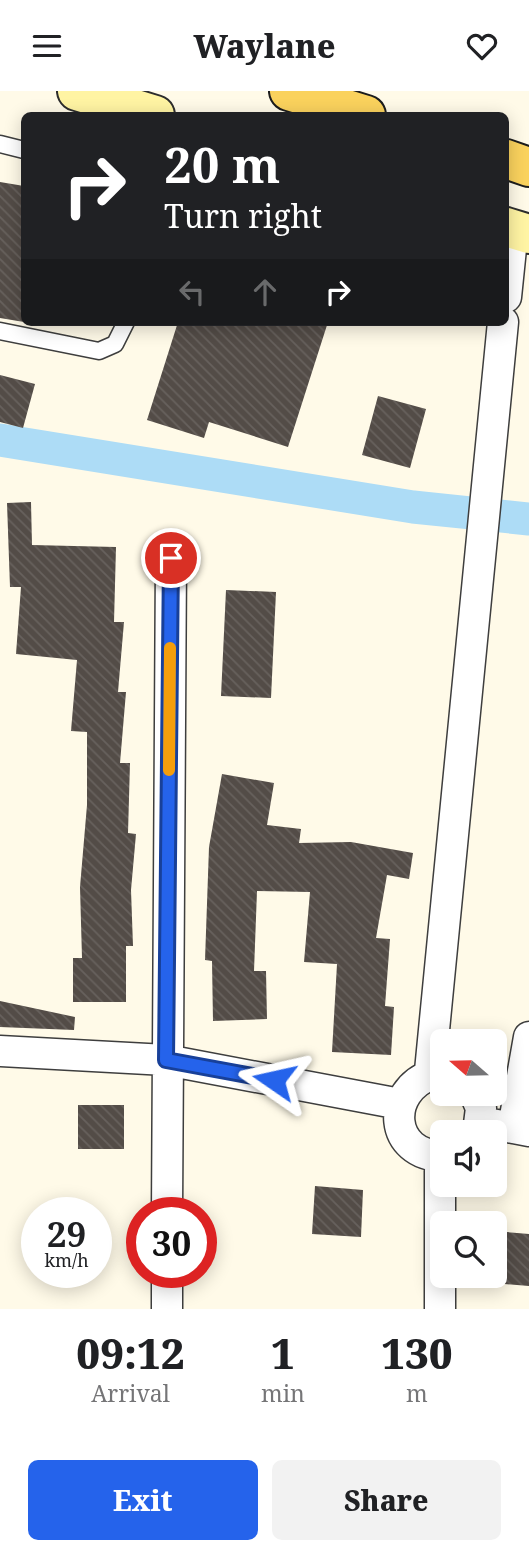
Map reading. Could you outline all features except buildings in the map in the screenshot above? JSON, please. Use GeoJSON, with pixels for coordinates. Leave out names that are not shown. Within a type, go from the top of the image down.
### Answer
{"type":"FeatureCollection","features":[{"type":"Feature","properties":{"kind":"main road"},"geometry":{"type":"LineString","coordinates":[[289,91],[356,112]]}},
{"type":"Feature","properties":{"kind":"main road"},"geometry":{"type":"LineString","coordinates":[[97,103],[140,112]]}},
{"type":"Feature","properties":{"kind":"main road"},"geometry":{"type":"LineString","coordinates":[[509,160],[529,167]]}},
{"type":"Feature","properties":{"kind":"street"},"geometry":{"type":"LineString","coordinates":[[509,277],[516,230]]}},
{"type":"Feature","properties":{"kind":"street"},"geometry":{"type":"LineString","coordinates":[[440,1029],[489,443],[503,326]]}},
{"type":"Feature","properties":{"kind":"street"},"geometry":{"type":"LineString","coordinates":[[167,1197],[171,558]]}},
{"type":"Feature","properties":{"kind":"street"},"geometry":{"type":"LineString","coordinates":[[478,1116],[521,1130],[529,1037]]}},
{"type":"Feature","properties":{"kind":"street"},"geometry":{"type":"LineString","coordinates":[[0,1051],[166,1060],[400,1104]]}},
{"type":"Feature","properties":{"kind":"street"},"geometry":{"type":"LineString","coordinates":[[430,1075],[412,1084],[400,1104],[401,1129],[407,1140],[416,1150],[430,1153]]}},
{"type":"Feature","properties":{"kind":"street"},"geometry":{"type":"LineString","coordinates":[[440,1309],[441,1197]]}},
{"type":"Feature","properties":{"kind":"street"},"geometry":{"type":"LineString","coordinates":[[167,1288],[167,1309]]}},
{"type":"Feature","properties":{"kind":"lane"},"geometry":{"type":"LineString","coordinates":[[0,144],[21,149]]}},
{"type":"Feature","properties":{"kind":"lane"},"geometry":{"type":"LineString","coordinates":[[0,331],[37,330],[99,351],[115,344],[124,326]]}},
{"type":"Feature","properties":{"kind":"waterway"},"geometry":{"type":"LineString","coordinates":[[0,440],[413,507],[529,519]]}},
{"type":"Feature","properties":{"kind":"slow traffic"},"geometry":{"type":"LineString","coordinates":[[169,770],[170,648]]}},
{"type":"Feature","properties":{"kind":"route"},"geometry":{"type":"LineString","coordinates":[[171,558],[166,1060],[274,1080]]}}]}
